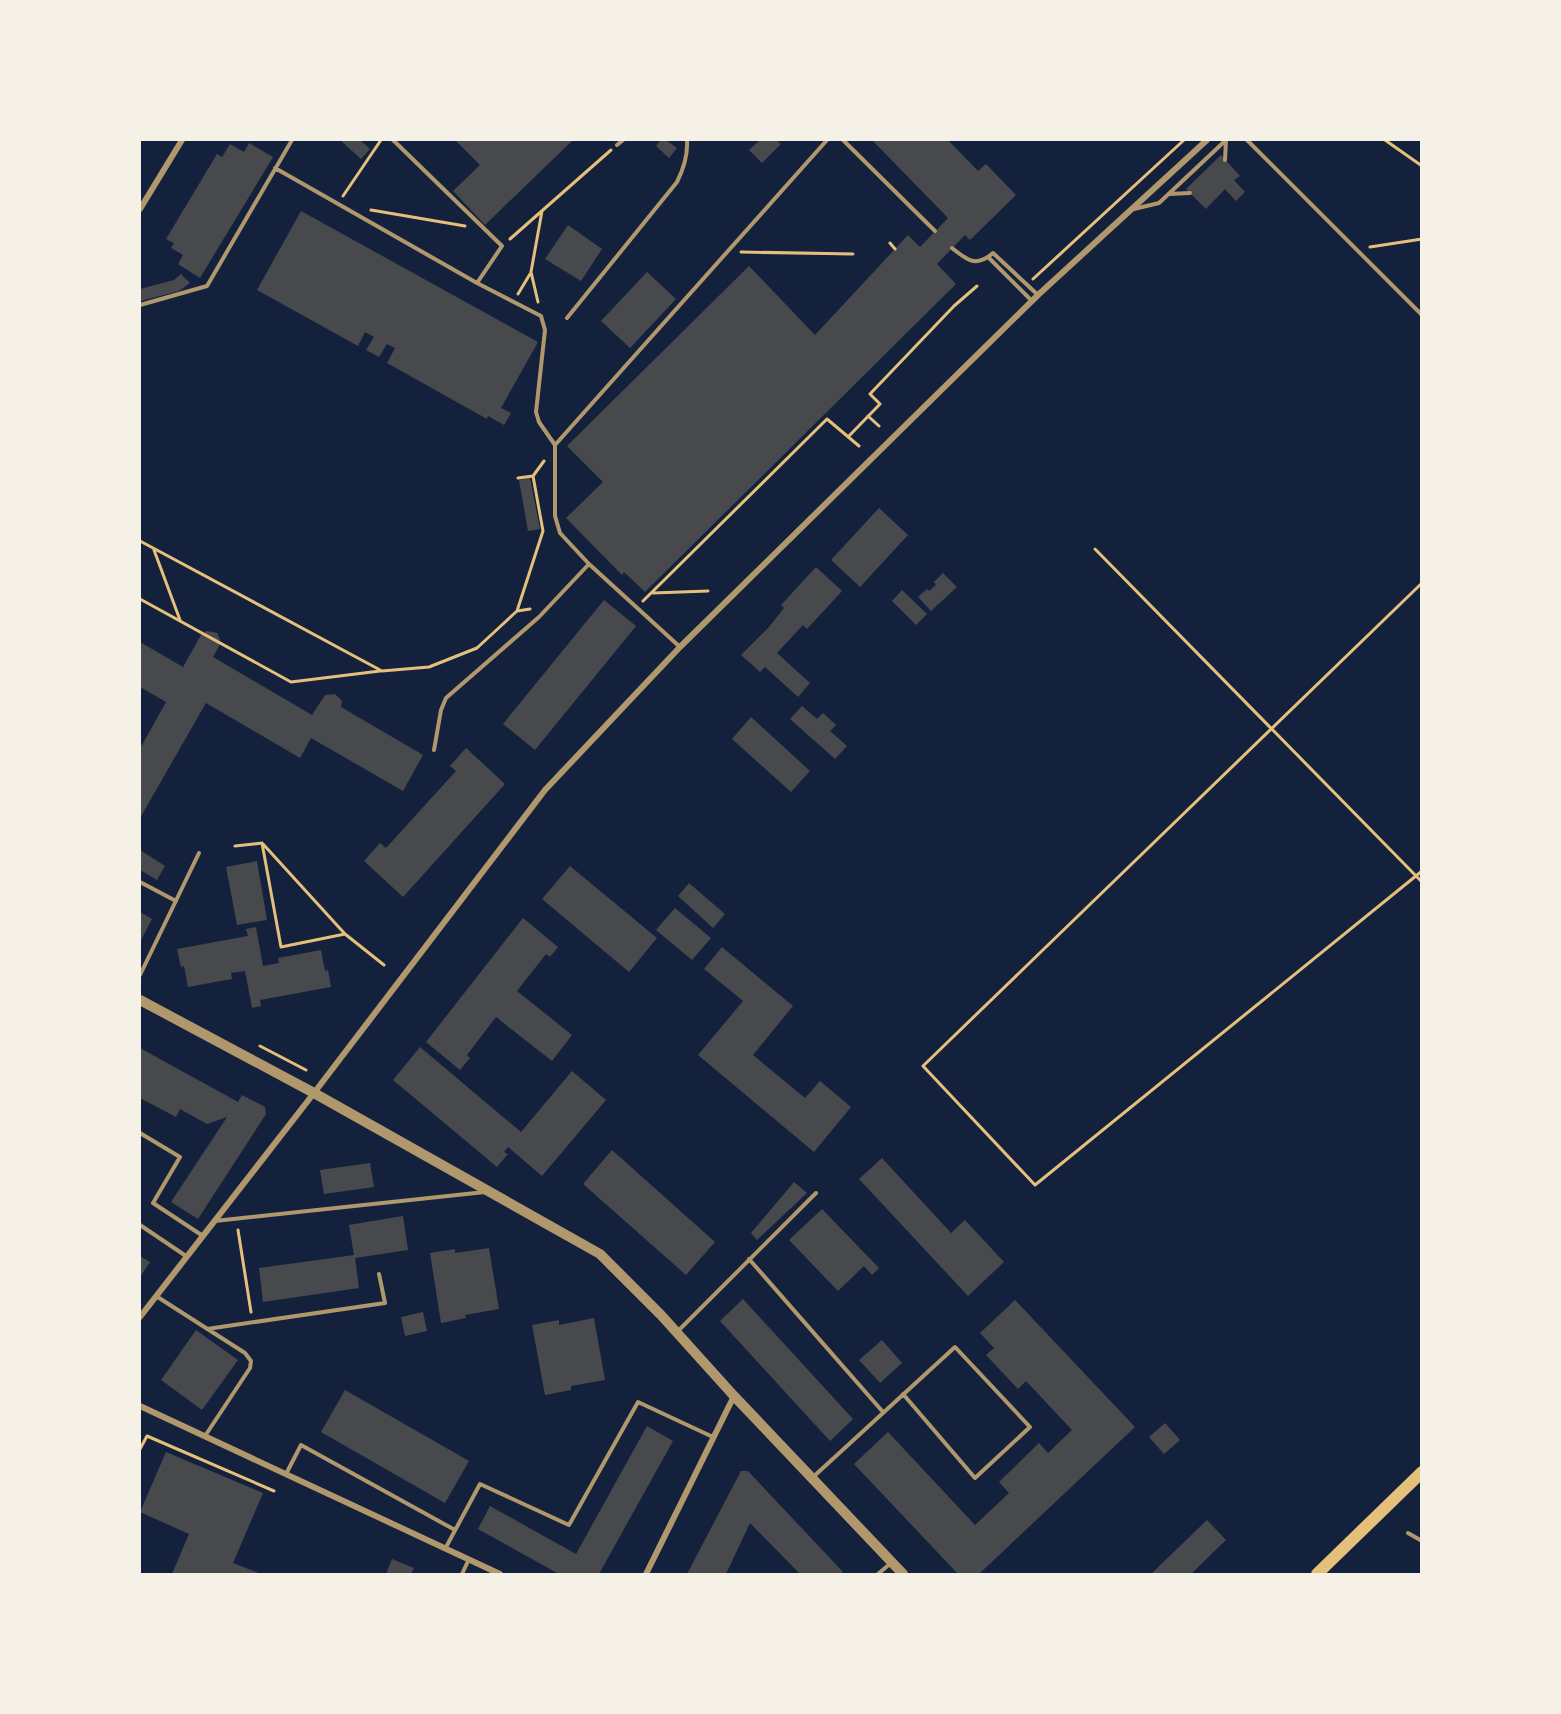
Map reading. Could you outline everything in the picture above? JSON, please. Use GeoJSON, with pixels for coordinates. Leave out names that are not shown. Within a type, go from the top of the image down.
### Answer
{"type":"FeatureCollection","features":[{"type":"Feature","properties":{"kind":"main road"},"geometry":{"type":"LineString","coordinates":[[1317,1575],[1422,1472]]}},
{"type":"Feature","properties":{"kind":"street"},"geometry":{"type":"LineString","coordinates":[[140,209],[182,140]]}},
{"type":"Feature","properties":{"kind":"street"},"geometry":{"type":"LineString","coordinates":[[140,1317],[545,790],[680,647],[1035,298],[1207,140]]}},
{"type":"Feature","properties":{"kind":"street"},"geometry":{"type":"LineString","coordinates":[[140,1000],[314,1093],[600,1254],[677,1332],[734,1396],[903,1575]]}},
{"type":"Feature","properties":{"kind":"street"},"geometry":{"type":"LineString","coordinates":[[646,1575],[734,1396]]}},
{"type":"Feature","properties":{"kind":"street"},"geometry":{"type":"LineString","coordinates":[[140,1406],[500,1575]]}},
{"type":"Feature","properties":{"kind":"lane"},"geometry":{"type":"LineString","coordinates":[[140,305],[207,286],[292,140]]}},
{"type":"Feature","properties":{"kind":"lane"},"geometry":{"type":"LineString","coordinates":[[393,140],[502,246],[477,283]]}},
{"type":"Feature","properties":{"kind":"lane"},"geometry":{"type":"LineString","coordinates":[[617,145],[623,140]]}},
{"type":"Feature","properties":{"kind":"lane"},"geometry":{"type":"LineString","coordinates":[[567,318],[677,182],[684,166],[687,140]]}},
{"type":"Feature","properties":{"kind":"lane"},"geometry":{"type":"LineString","coordinates":[[555,446],[827,140]]}},
{"type":"Feature","properties":{"kind":"lane"},"geometry":{"type":"LineString","coordinates":[[843,140],[935,231]]}},
{"type":"Feature","properties":{"kind":"lane"},"geometry":{"type":"LineString","coordinates":[[1130,210],[1159,203],[1226,140]]}},
{"type":"Feature","properties":{"kind":"lane"},"geometry":{"type":"LineString","coordinates":[[1225,160],[1226,140]]}},
{"type":"Feature","properties":{"kind":"lane"},"geometry":{"type":"LineString","coordinates":[[1247,140],[1422,315]]}},
{"type":"Feature","properties":{"kind":"lane"},"geometry":{"type":"LineString","coordinates":[[275,168],[477,283],[541,316],[545,330],[536,412],[539,422],[555,446],[556,525],[560,533],[590,564],[680,647]]}},
{"type":"Feature","properties":{"kind":"lane"},"geometry":{"type":"LineString","coordinates":[[1168,195],[1190,193]]}},
{"type":"Feature","properties":{"kind":"lane"},"geometry":{"type":"LineString","coordinates":[[952,248],[969,261],[979,261],[993,253],[1027,285],[1035,298]]}},
{"type":"Feature","properties":{"kind":"lane"},"geometry":{"type":"LineString","coordinates":[[988,257],[1035,298]]}},
{"type":"Feature","properties":{"kind":"lane"},"geometry":{"type":"LineString","coordinates":[[434,750],[441,710],[446,698],[539,617],[590,564]]}},
{"type":"Feature","properties":{"kind":"lane"},"geometry":{"type":"LineString","coordinates":[[140,975],[199,853]]}},
{"type":"Feature","properties":{"kind":"lane"},"geometry":{"type":"LineString","coordinates":[[140,882],[176,901]]}},
{"type":"Feature","properties":{"kind":"lane"},"geometry":{"type":"LineString","coordinates":[[140,1133],[180,1157],[153,1203],[203,1236]]}},
{"type":"Feature","properties":{"kind":"lane"},"geometry":{"type":"LineString","coordinates":[[214,1221],[489,1192]]}},
{"type":"Feature","properties":{"kind":"lane"},"geometry":{"type":"LineString","coordinates":[[677,1332],[816,1193]]}},
{"type":"Feature","properties":{"kind":"lane"},"geometry":{"type":"LineString","coordinates":[[140,1225],[187,1256]]}},
{"type":"Feature","properties":{"kind":"lane"},"geometry":{"type":"LineString","coordinates":[[749,1259],[883,1412]]}},
{"type":"Feature","properties":{"kind":"lane"},"geometry":{"type":"LineString","coordinates":[[207,1329],[385,1303],[380,1274]]}},
{"type":"Feature","properties":{"kind":"lane"},"geometry":{"type":"LineString","coordinates":[[156,1296],[245,1353],[251,1361],[250,1368],[204,1437]]}},
{"type":"Feature","properties":{"kind":"lane"},"geometry":{"type":"LineString","coordinates":[[812,1478],[883,1412],[955,1347],[1030,1427],[975,1478],[903,1394]]}},
{"type":"Feature","properties":{"kind":"lane"},"geometry":{"type":"LineString","coordinates":[[445,1549],[480,1484],[569,1525],[638,1402],[714,1437]]}},
{"type":"Feature","properties":{"kind":"lane"},"geometry":{"type":"LineString","coordinates":[[286,1474],[301,1445],[455,1530]]}},
{"type":"Feature","properties":{"kind":"lane"},"geometry":{"type":"LineString","coordinates":[[1408,1533],[1422,1541]]}},
{"type":"Feature","properties":{"kind":"lane"},"geometry":{"type":"LineString","coordinates":[[462,1575],[469,1559]]}},
{"type":"Feature","properties":{"kind":"lane"},"geometry":{"type":"LineString","coordinates":[[878,1575],[891,1562]]}},
{"type":"Feature","properties":{"kind":"path"},"geometry":{"type":"LineString","coordinates":[[381,140],[338,204],[485,229]]}},
{"type":"Feature","properties":{"kind":"path"},"geometry":{"type":"LineString","coordinates":[[1027,285],[1184,140]]}},
{"type":"Feature","properties":{"kind":"path"},"geometry":{"type":"LineString","coordinates":[[1385,140],[1422,166]]}},
{"type":"Feature","properties":{"kind":"path"},"geometry":{"type":"LineString","coordinates":[[502,246],[617,145]]}},
{"type":"Feature","properties":{"kind":"path"},"geometry":{"type":"LineString","coordinates":[[514,302],[531,272],[542,210]]}},
{"type":"Feature","properties":{"kind":"path"},"geometry":{"type":"LineString","coordinates":[[1355,249],[1422,239]]}},
{"type":"Feature","properties":{"kind":"path"},"geometry":{"type":"LineString","coordinates":[[890,243],[896,249]]}},
{"type":"Feature","properties":{"kind":"path"},"geometry":{"type":"LineString","coordinates":[[727,252],[853,254]]}},
{"type":"Feature","properties":{"kind":"path"},"geometry":{"type":"LineString","coordinates":[[531,272],[541,316]]}},
{"type":"Feature","properties":{"kind":"path"},"geometry":{"type":"LineString","coordinates":[[848,437],[880,404],[870,393],[954,306],[977,286]]}},
{"type":"Feature","properties":{"kind":"path"},"geometry":{"type":"LineString","coordinates":[[868,416],[879,426]]}},
{"type":"Feature","properties":{"kind":"path"},"geometry":{"type":"LineString","coordinates":[[637,608],[827,419],[859,446]]}},
{"type":"Feature","properties":{"kind":"path"},"geometry":{"type":"LineString","coordinates":[[140,599],[291,682],[429,667],[477,648],[517,611],[543,531],[533,476],[518,478]]}},
{"type":"Feature","properties":{"kind":"path"},"geometry":{"type":"LineString","coordinates":[[140,541],[382,671]]}},
{"type":"Feature","properties":{"kind":"path"},"geometry":{"type":"LineString","coordinates":[[154,549],[180,621]]}},
{"type":"Feature","properties":{"kind":"path"},"geometry":{"type":"LineString","coordinates":[[1095,549],[1422,882]]}},
{"type":"Feature","properties":{"kind":"path"},"geometry":{"type":"LineString","coordinates":[[1422,583],[923,1066],[1035,1185],[1422,871]]}},
{"type":"Feature","properties":{"kind":"path"},"geometry":{"type":"LineString","coordinates":[[651,593],[708,591]]}},
{"type":"Feature","properties":{"kind":"path"},"geometry":{"type":"LineString","coordinates":[[235,846],[262,843]]}},
{"type":"Feature","properties":{"kind":"path"},"geometry":{"type":"LineString","coordinates":[[262,843],[281,947],[345,934]]}},
{"type":"Feature","properties":{"kind":"path"},"geometry":{"type":"LineString","coordinates":[[262,843],[345,934],[384,965]]}},
{"type":"Feature","properties":{"kind":"path"},"geometry":{"type":"LineString","coordinates":[[236,1219],[253,1322]]}},
{"type":"Feature","properties":{"kind":"path"},"geometry":{"type":"LineString","coordinates":[[140,1449],[147,1436],[274,1491]]}},
{"type":"Feature","properties":{"kind":"building"},"geometry":{"type":"Polygon","coordinates":[[[340,140],[360,140],[370,149],[361,159],[340,140]]]}},
{"type":"Feature","properties":{"kind":"building"},"geometry":{"type":"Polygon","coordinates":[[[455,140],[573,140],[485,225],[453,191],[480,165],[455,140]]]}},
{"type":"Feature","properties":{"kind":"building"},"geometry":{"type":"Polygon","coordinates":[[[661,140],[666,140],[677,148],[669,158],[656,146],[661,140]]]}},
{"type":"Feature","properties":{"kind":"building"},"geometry":{"type":"Polygon","coordinates":[[[760,140],[776,140],[781,144],[762,163],[749,150],[760,140]]]}},
{"type":"Feature","properties":{"kind":"building"},"geometry":{"type":"Polygon","coordinates":[[[872,140],[948,140],[978,171],[986,164],[1016,195],[970,240],[965,235],[937,264],[956,284],[645,592],[624,572],[622,575],[566,518],[603,482],[567,446],[749,266],[815,335],[908,235],[920,247],[948,218],[872,140]]]}},
{"type":"Feature","properties":{"kind":"building"},"geometry":{"type":"Polygon","coordinates":[[[249,143],[273,157],[200,278],[178,264],[183,255],[171,248],[174,243],[166,239],[217,154],[222,157],[230,144],[244,152],[249,143]]]}},
{"type":"Feature","properties":{"kind":"building"},"geometry":{"type":"Polygon","coordinates":[[[1221,155],[1240,176],[1234,180],[1245,192],[1236,201],[1225,189],[1206,209],[1186,189],[1221,155]]]}},
{"type":"Feature","properties":{"kind":"building"},"geometry":{"type":"Polygon","coordinates":[[[301,211],[538,342],[501,408],[511,413],[504,425],[488,416],[487,419],[387,363],[395,348],[387,344],[379,357],[366,350],[374,337],[365,332],[358,346],[257,290],[301,211]]]}},
{"type":"Feature","properties":{"kind":"building"},"geometry":{"type":"Polygon","coordinates":[[[568,225],[602,249],[581,281],[545,259],[568,225]]]}},
{"type":"Feature","properties":{"kind":"building"},"geometry":{"type":"Polygon","coordinates":[[[647,272],[676,299],[630,348],[601,321],[647,272]]]}},
{"type":"Feature","properties":{"kind":"building"},"geometry":{"type":"Polygon","coordinates":[[[181,274],[190,283],[179,291],[141,301],[140,289],[174,280],[181,274]]]}},
{"type":"Feature","properties":{"kind":"building"},"geometry":{"type":"Polygon","coordinates":[[[530,478],[540,529],[528,531],[519,480],[530,478]]]}},
{"type":"Feature","properties":{"kind":"building"},"geometry":{"type":"Polygon","coordinates":[[[879,508],[908,535],[860,587],[831,560],[879,508]]]}},
{"type":"Feature","properties":{"kind":"building"},"geometry":{"type":"Polygon","coordinates":[[[816,567],[842,591],[807,629],[803,625],[777,653],[810,683],[798,697],[765,667],[760,672],[741,655],[769,627],[784,608],[781,605],[816,567]]]}},
{"type":"Feature","properties":{"kind":"building"},"geometry":{"type":"Polygon","coordinates":[[[943,573],[957,587],[931,611],[918,597],[936,585],[934,582],[943,573]]]}},
{"type":"Feature","properties":{"kind":"building"},"geometry":{"type":"Polygon","coordinates":[[[902,590],[927,614],[916,625],[892,601],[902,590]]]}},
{"type":"Feature","properties":{"kind":"building"},"geometry":{"type":"Polygon","coordinates":[[[604,600],[636,626],[535,750],[503,724],[604,600]]]}},
{"type":"Feature","properties":{"kind":"building"},"geometry":{"type":"Polygon","coordinates":[[[207,631],[217,633],[220,639],[213,657],[312,715],[325,695],[335,694],[342,701],[341,707],[423,755],[403,791],[311,738],[300,758],[206,703],[140,818],[140,744],[142,745],[166,702],[140,687],[140,642],[183,667],[201,635],[207,631]]]}},
{"type":"Feature","properties":{"kind":"building"},"geometry":{"type":"Polygon","coordinates":[[[802,706],[817,719],[823,713],[836,725],[830,731],[847,746],[835,759],[790,719],[802,706]]]}},
{"type":"Feature","properties":{"kind":"building"},"geometry":{"type":"Polygon","coordinates":[[[751,717],[810,771],[791,792],[732,739],[751,717]]]}},
{"type":"Feature","properties":{"kind":"building"},"geometry":{"type":"Polygon","coordinates":[[[466,748],[505,784],[403,897],[364,861],[380,843],[386,848],[456,771],[450,766],[466,748]]]}},
{"type":"Feature","properties":{"kind":"building"},"geometry":{"type":"Polygon","coordinates":[[[140,850],[165,866],[157,880],[140,870],[140,850]]]}},
{"type":"Feature","properties":{"kind":"building"},"geometry":{"type":"Polygon","coordinates":[[[257,861],[267,920],[237,925],[226,867],[257,861]]]}},
{"type":"Feature","properties":{"kind":"building"},"geometry":{"type":"Polygon","coordinates":[[[570,866],[657,938],[629,972],[542,899],[570,866]]]}},
{"type":"Feature","properties":{"kind":"building"},"geometry":{"type":"Polygon","coordinates":[[[689,883],[725,914],[713,928],[678,896],[689,883]]]}},
{"type":"Feature","properties":{"kind":"building"},"geometry":{"type":"Polygon","coordinates":[[[675,908],[711,938],[692,960],[656,930],[675,908]]]}},
{"type":"Feature","properties":{"kind":"building"},"geometry":{"type":"Polygon","coordinates":[[[140,912],[152,919],[140,942],[140,912]]]}},
{"type":"Feature","properties":{"kind":"building"},"geometry":{"type":"Polygon","coordinates":[[[523,918],[558,947],[550,957],[546,954],[517,991],[572,1035],[552,1061],[496,1017],[467,1055],[470,1058],[460,1070],[426,1042],[523,918]]]}},
{"type":"Feature","properties":{"kind":"building"},"geometry":{"type":"Polygon","coordinates":[[[256,927],[263,966],[279,963],[278,958],[321,950],[331,987],[260,1000],[261,1006],[252,1008],[245,971],[231,973],[232,979],[188,987],[184,966],[181,967],[177,949],[248,936],[246,929],[256,927]]]}},
{"type":"Feature","properties":{"kind":"building"},"geometry":{"type":"Polygon","coordinates":[[[722,947],[793,1006],[753,1055],[805,1098],[820,1081],[851,1107],[814,1152],[698,1055],[743,1001],[704,969],[722,947]]]}},
{"type":"Feature","properties":{"kind":"building"},"geometry":{"type":"Polygon","coordinates":[[[420,1047],[521,1132],[572,1071],[606,1100],[542,1176],[508,1147],[504,1152],[508,1154],[497,1167],[393,1080],[420,1047]]]}},
{"type":"Feature","properties":{"kind":"building"},"geometry":{"type":"Polygon","coordinates":[[[140,1048],[238,1102],[242,1095],[265,1107],[266,1114],[198,1219],[171,1202],[227,1117],[207,1124],[180,1109],[176,1117],[140,1098],[140,1048]]]}},
{"type":"Feature","properties":{"kind":"building"},"geometry":{"type":"Polygon","coordinates":[[[612,1150],[715,1242],[686,1275],[583,1184],[612,1150]]]}},
{"type":"Feature","properties":{"kind":"building"},"geometry":{"type":"Polygon","coordinates":[[[882,1158],[951,1233],[965,1220],[1004,1262],[968,1296],[859,1179],[882,1158]]]}},
{"type":"Feature","properties":{"kind":"building"},"geometry":{"type":"Polygon","coordinates":[[[370,1163],[374,1187],[324,1194],[320,1170],[370,1163]]]}},
{"type":"Feature","properties":{"kind":"building"},"geometry":{"type":"Polygon","coordinates":[[[794,1182],[807,1193],[757,1240],[751,1233],[794,1182]]]}},
{"type":"Feature","properties":{"kind":"building"},"geometry":{"type":"Polygon","coordinates":[[[822,1209],[879,1268],[872,1275],[864,1266],[838,1291],[789,1240],[822,1209]]]}},
{"type":"Feature","properties":{"kind":"building"},"geometry":{"type":"Polygon","coordinates":[[[403,1216],[408,1250],[355,1258],[359,1288],[263,1302],[259,1268],[354,1255],[349,1225],[403,1216]]]}},
{"type":"Feature","properties":{"kind":"building"},"geometry":{"type":"Polygon","coordinates":[[[489,1248],[499,1309],[465,1315],[466,1318],[441,1323],[430,1253],[455,1249],[455,1253],[489,1248]]]}},
{"type":"Feature","properties":{"kind":"building"},"geometry":{"type":"Polygon","coordinates":[[[140,1256],[150,1262],[140,1277],[140,1256]]]}},
{"type":"Feature","properties":{"kind":"building"},"geometry":{"type":"Polygon","coordinates":[[[743,1299],[853,1419],[830,1441],[720,1321],[743,1299]]]}},
{"type":"Feature","properties":{"kind":"building"},"geometry":{"type":"Polygon","coordinates":[[[1015,1300],[1135,1427],[979,1574],[958,1574],[854,1464],[888,1432],[975,1525],[1009,1493],[999,1482],[1039,1443],[1048,1453],[1072,1430],[1026,1381],[1018,1389],[986,1355],[994,1348],[980,1333],[1015,1300]]]}},
{"type":"Feature","properties":{"kind":"building"},"geometry":{"type":"Polygon","coordinates":[[[423,1312],[427,1331],[405,1336],[401,1317],[423,1312]]]}},
{"type":"Feature","properties":{"kind":"building"},"geometry":{"type":"Polygon","coordinates":[[[594,1318],[605,1380],[571,1386],[571,1390],[545,1395],[532,1325],[559,1320],[559,1325],[594,1318]]]}},
{"type":"Feature","properties":{"kind":"building"},"geometry":{"type":"Polygon","coordinates":[[[196,1330],[238,1360],[202,1410],[161,1380],[196,1330]]]}},
{"type":"Feature","properties":{"kind":"building"},"geometry":{"type":"Polygon","coordinates":[[[882,1340],[902,1363],[880,1383],[859,1360],[882,1340]]]}},
{"type":"Feature","properties":{"kind":"building"},"geometry":{"type":"Polygon","coordinates":[[[345,1390],[469,1461],[445,1503],[321,1432],[345,1390]]]}},
{"type":"Feature","properties":{"kind":"building"},"geometry":{"type":"Polygon","coordinates":[[[1165,1423],[1180,1440],[1164,1454],[1149,1437],[1165,1423]]]}},
{"type":"Feature","properties":{"kind":"building"},"geometry":{"type":"Polygon","coordinates":[[[647,1426],[673,1441],[599,1574],[559,1574],[478,1529],[490,1506],[576,1554],[647,1426]]]}},
{"type":"Feature","properties":{"kind":"building"},"geometry":{"type":"Polygon","coordinates":[[[166,1452],[263,1493],[233,1563],[261,1574],[172,1574],[189,1534],[140,1512],[166,1452]]]}},
{"type":"Feature","properties":{"kind":"building"},"geometry":{"type":"Polygon","coordinates":[[[741,1471],[748,1471],[843,1572],[840,1574],[800,1574],[750,1523],[726,1574],[687,1574],[741,1471]]]}},
{"type":"Feature","properties":{"kind":"building"},"geometry":{"type":"Polygon","coordinates":[[[1207,1520],[1226,1540],[1191,1574],[1151,1574],[1207,1520]]]}},
{"type":"Feature","properties":{"kind":"building"},"geometry":{"type":"Polygon","coordinates":[[[392,1559],[414,1568],[411,1574],[386,1574],[392,1559]]]}}]}
